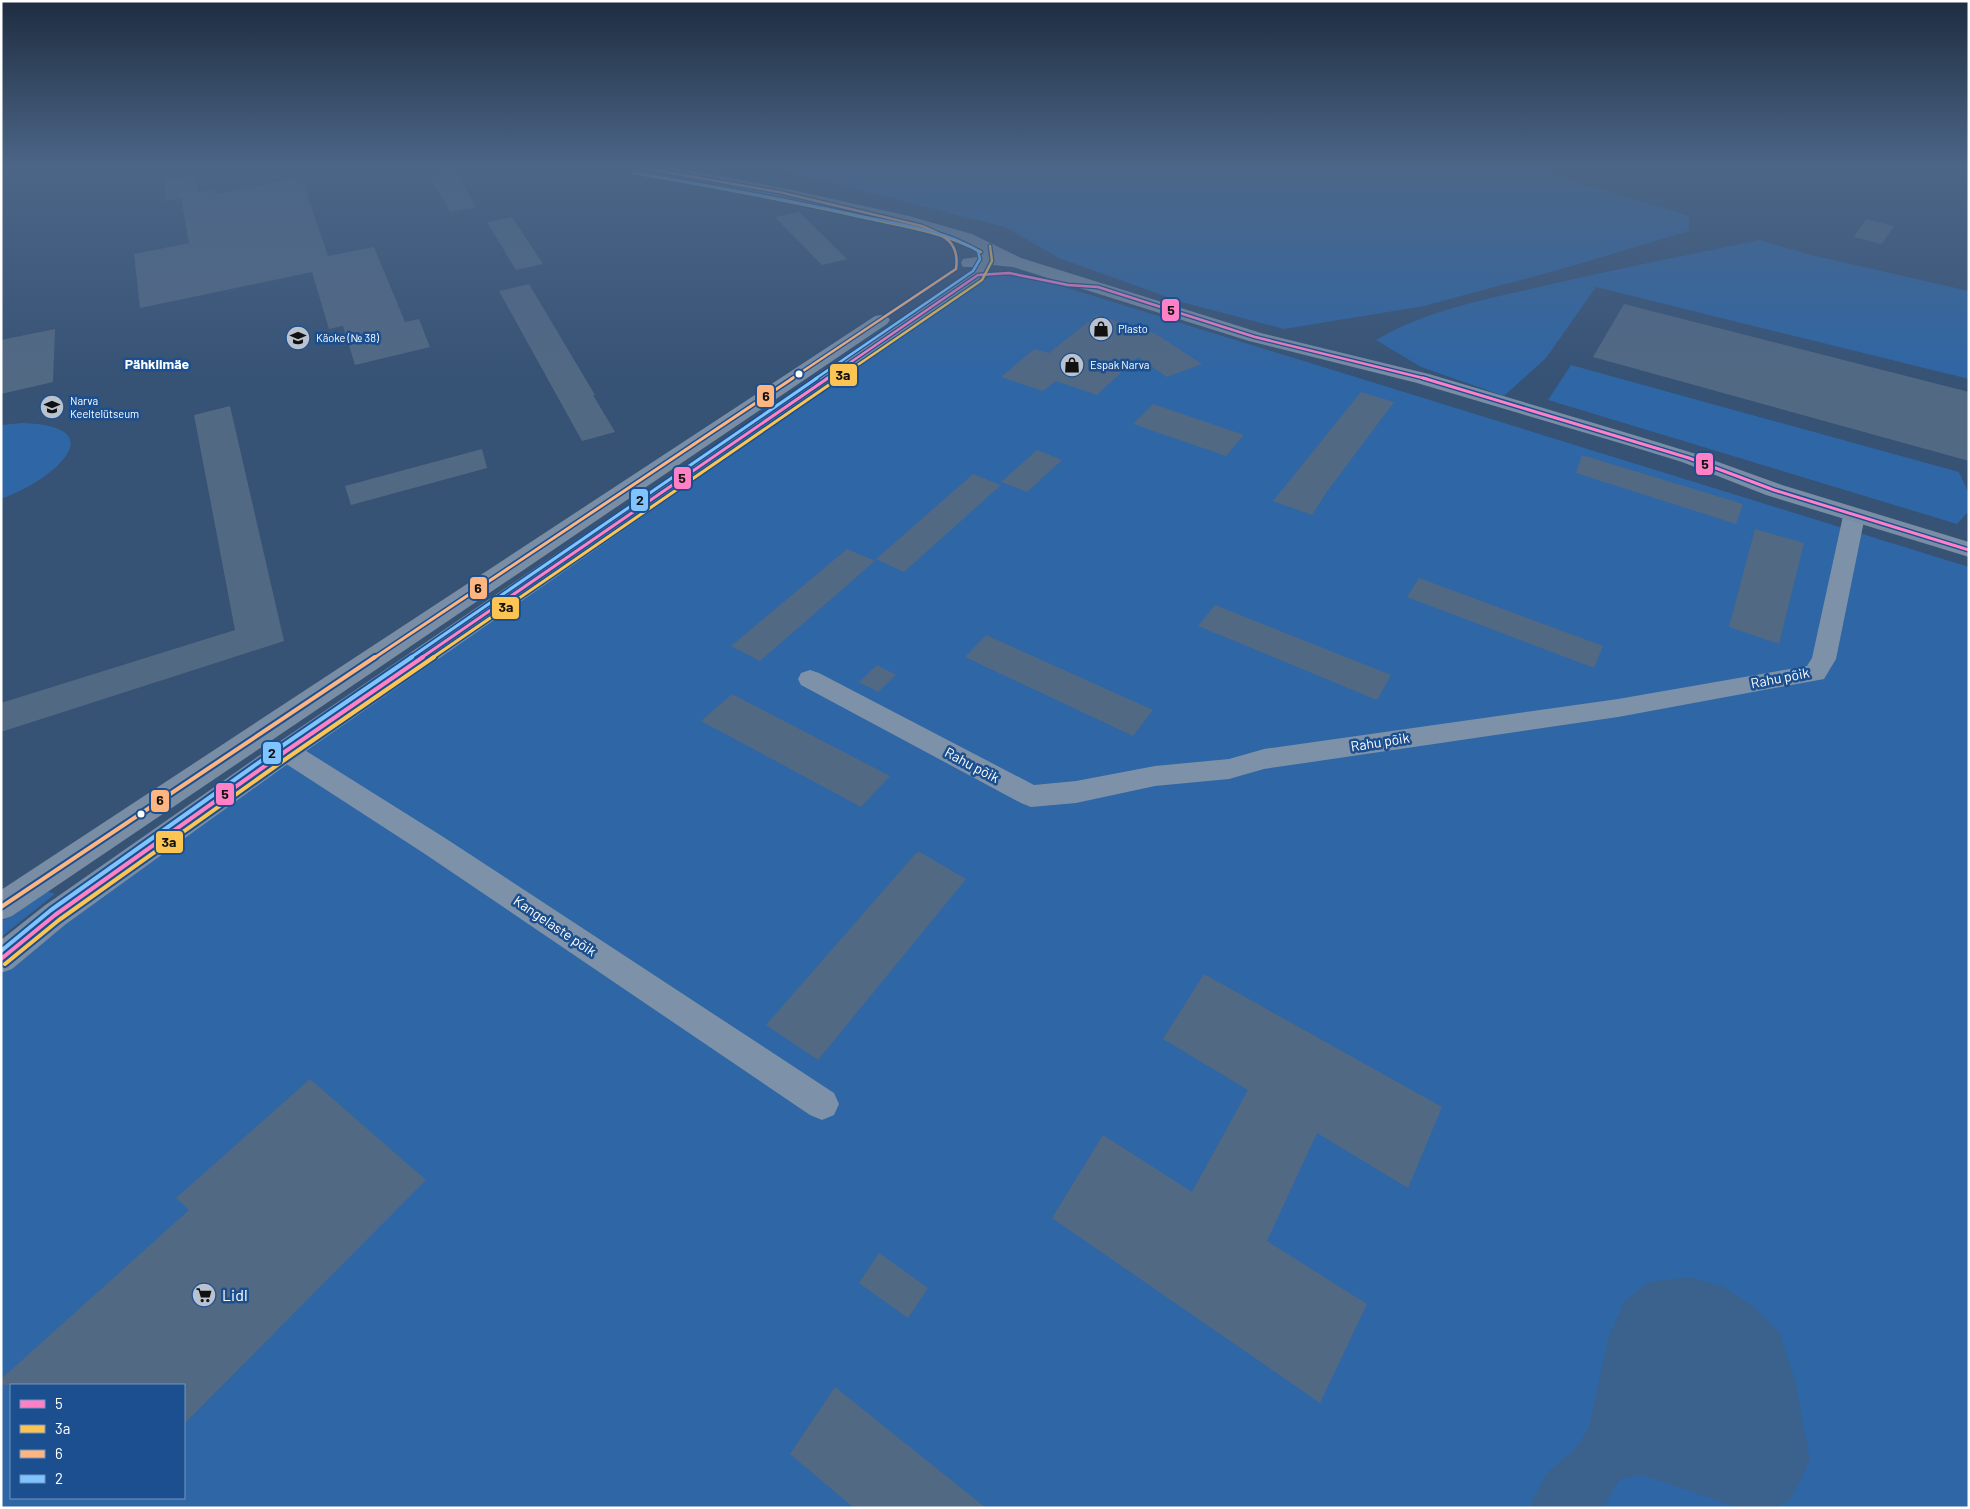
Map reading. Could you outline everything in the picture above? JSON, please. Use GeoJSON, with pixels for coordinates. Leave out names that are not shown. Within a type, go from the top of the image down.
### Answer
{"type":"FeatureCollection","features":[{"type":"Feature","properties":{"kind":"main road"},"geometry":{"type":"LineString","coordinates":[[945,237],[982,262],[1012,267]]}},
{"type":"Feature","properties":{"kind":"main road"},"geometry":{"type":"LineString","coordinates":[[966,237],[977,242],[982,262]]}},
{"type":"Feature","properties":{"kind":"main road"},"geometry":{"type":"LineString","coordinates":[[948,239],[954,245],[959,256],[956,269]]}},
{"type":"Feature","properties":{"kind":"main road"},"geometry":{"type":"LineString","coordinates":[[1,959],[55,915],[982,262]]}},
{"type":"Feature","properties":{"kind":"main road"},"geometry":{"type":"LineString","coordinates":[[1,907],[956,269],[982,262],[1012,267],[1076,287],[1098,287],[1255,337],[1422,378],[1628,439],[1688,458],[1774,490],[1969,550]]}},
{"type":"Feature","properties":{"kind":"street","name":"Rahu põik"},"geometry":{"type":"LineString","coordinates":[[810,679],[1031,796],[1076,792],[1155,776],[1230,769],[1264,759],[1618,708],[1814,673],[1824,658],[1854,516]]}},
{"type":"Feature","properties":{"kind":"street","name":"Kangelaste põik"},"geometry":{"type":"LineString","coordinates":[[286,751],[435,846],[822,1104]]}},
{"type":"Feature","properties":{"kind":"shaded area"},"geometry":{"type":"Polygon","coordinates":[[[1023,237],[1667,237],[1558,270],[1424,306],[1284,329],[1181,302],[1059,258],[1023,237]]]}},
{"type":"Feature","properties":{"kind":"shaded area"},"geometry":{"type":"Polygon","coordinates":[[[1760,240],[1811,255],[1969,291],[1969,379],[1596,287],[1546,358],[1504,396],[1421,367],[1376,340],[1412,322],[1470,303],[1587,276],[1760,240]]]}},
{"type":"Feature","properties":{"kind":"shaded area"},"geometry":{"type":"Polygon","coordinates":[[[1017,275],[1058,285],[1969,567],[1969,1508],[1,1508],[1,967],[163,838],[991,276],[1017,275]]]}},
{"type":"Feature","properties":{"kind":"shaded area"},"geometry":{"type":"Polygon","coordinates":[[[1571,365],[1959,472],[1969,494],[1969,511],[1957,524],[1548,400],[1571,365]]]}},
{"type":"Feature","properties":{"kind":"shaded area"},"geometry":{"type":"Polygon","coordinates":[[[22,423],[51,426],[66,434],[71,444],[66,456],[54,469],[38,481],[1,499],[1,425],[22,423]]]}},
{"type":"Feature","properties":{"kind":"shaded area"},"geometry":{"type":"Polygon","coordinates":[[[47,891],[55,894],[1,937],[1,922],[47,891]]]}},
{"type":"Feature","properties":{"kind":"shaded area"},"geometry":{"type":"Polygon","coordinates":[[[1688,1277],[1724,1287],[1754,1307],[1779,1332],[1795,1380],[1810,1461],[1790,1500],[1773,1508],[1739,1508],[1643,1475],[1620,1479],[1603,1508],[1531,1508],[1532,1501],[1548,1472],[1577,1447],[1589,1427],[1609,1336],[1625,1301],[1649,1282],[1688,1277]]]}},
{"type":"Feature","properties":{"kind":"building"},"geometry":{"type":"Polygon","coordinates":[[[188,237],[322,237],[328,256],[374,247],[405,322],[419,319],[430,347],[355,365],[343,326],[329,329],[312,272],[140,308],[134,254],[189,243],[188,237]]]}},
{"type":"Feature","properties":{"kind":"building"},"geometry":{"type":"Polygon","coordinates":[[[496,237],[525,237],[543,264],[516,270],[496,237]]]}},
{"type":"Feature","properties":{"kind":"building"},"geometry":{"type":"Polygon","coordinates":[[[795,237],[825,237],[847,259],[822,265],[795,237]]]}},
{"type":"Feature","properties":{"kind":"building"},"geometry":{"type":"Polygon","coordinates":[[[1856,237],[1886,237],[1882,244],[1856,237]]]}},
{"type":"Feature","properties":{"kind":"building"},"geometry":{"type":"Polygon","coordinates":[[[529,284],[615,432],[582,441],[499,291],[529,284]]]}},
{"type":"Feature","properties":{"kind":"building"},"geometry":{"type":"Polygon","coordinates":[[[1624,304],[1969,392],[1969,461],[1593,357],[1624,304]]]}},
{"type":"Feature","properties":{"kind":"building","name":"Espak Narva"},"geometry":{"type":"Polygon","coordinates":[[[1097,315],[1156,334],[1202,364],[1167,377],[1138,357],[1097,395],[1056,381],[1043,391],[1001,377],[1034,349],[1049,353],[1097,315]]]}},
{"type":"Feature","properties":{"kind":"building","name":"Narva Keeltelütseum"},"geometry":{"type":"Polygon","coordinates":[[[55,329],[53,382],[1,394],[1,340],[55,329]]]}},
{"type":"Feature","properties":{"kind":"building"},"geometry":{"type":"Polygon","coordinates":[[[1361,392],[1394,402],[1326,493],[1312,515],[1273,501],[1361,392]]]}},
{"type":"Feature","properties":{"kind":"building"},"geometry":{"type":"Polygon","coordinates":[[[1153,404],[1244,435],[1226,456],[1133,424],[1153,404]]]}},
{"type":"Feature","properties":{"kind":"building"},"geometry":{"type":"Polygon","coordinates":[[[230,406],[284,641],[1,732],[1,703],[235,630],[194,415],[230,406]]]}},
{"type":"Feature","properties":{"kind":"building"},"geometry":{"type":"Polygon","coordinates":[[[482,449],[487,468],[351,505],[345,486],[482,449]]]}},
{"type":"Feature","properties":{"kind":"building"},"geometry":{"type":"Polygon","coordinates":[[[1037,450],[1062,460],[1027,492],[1001,482],[1037,450]]]}},
{"type":"Feature","properties":{"kind":"building"},"geometry":{"type":"Polygon","coordinates":[[[1582,455],[1743,504],[1736,524],[1576,473],[1582,455]]]}},
{"type":"Feature","properties":{"kind":"building"},"geometry":{"type":"Polygon","coordinates":[[[973,474],[1001,485],[904,572],[876,559],[973,474]]]}},
{"type":"Feature","properties":{"kind":"building"},"geometry":{"type":"Polygon","coordinates":[[[1755,529],[1804,543],[1779,644],[1729,627],[1755,529]]]}},
{"type":"Feature","properties":{"kind":"building"},"geometry":{"type":"Polygon","coordinates":[[[847,549],[875,561],[760,661],[731,646],[847,549]]]}},
{"type":"Feature","properties":{"kind":"building"},"geometry":{"type":"Polygon","coordinates":[[[1419,578],[1603,646],[1594,668],[1407,597],[1419,578]]]}},
{"type":"Feature","properties":{"kind":"building"},"geometry":{"type":"Polygon","coordinates":[[[1215,605],[1391,675],[1377,700],[1198,626],[1215,605]]]}},
{"type":"Feature","properties":{"kind":"building"},"geometry":{"type":"Polygon","coordinates":[[[986,635],[1153,710],[1133,736],[965,657],[986,635]]]}},
{"type":"Feature","properties":{"kind":"building"},"geometry":{"type":"Polygon","coordinates":[[[877,665],[896,675],[878,692],[859,682],[877,665]]]}},
{"type":"Feature","properties":{"kind":"building"},"geometry":{"type":"Polygon","coordinates":[[[732,694],[890,776],[861,807],[701,721],[732,694]]]}},
{"type":"Feature","properties":{"kind":"building"},"geometry":{"type":"Polygon","coordinates":[[[918,851],[966,879],[818,1060],[766,1025],[918,851]]]}},
{"type":"Feature","properties":{"kind":"building"},"geometry":{"type":"Polygon","coordinates":[[[1204,974],[1442,1107],[1408,1188],[1317,1133],[1267,1241],[1367,1304],[1320,1403],[1052,1218],[1103,1135],[1192,1192],[1248,1090],[1163,1039],[1204,974]]]}},
{"type":"Feature","properties":{"kind":"building","name":"Lidl"},"geometry":{"type":"Polygon","coordinates":[[[310,1079],[426,1180],[185,1423],[185,1384],[1,1385],[1,1379],[189,1210],[176,1198],[310,1079]]]}},
{"type":"Feature","properties":{"kind":"building"},"geometry":{"type":"Polygon","coordinates":[[[879,1253],[928,1288],[908,1318],[859,1283],[879,1253]]]}},
{"type":"Feature","properties":{"kind":"building"},"geometry":{"type":"Polygon","coordinates":[[[835,1387],[986,1508],[854,1508],[790,1454],[835,1387]]]}},
{"type":"Feature","properties":{"kind":"transit line","name":"6"},"geometry":{"type":"LineString","coordinates":[[946,237],[957,252],[956,269]]}},
{"type":"Feature","properties":{"kind":"transit line","name":"3a"},"geometry":{"type":"LineString","coordinates":[[948,237],[981,252]]}},
{"type":"Feature","properties":{"kind":"transit line","name":"2"},"geometry":{"type":"LineString","coordinates":[[1,951],[51,910],[282,746],[973,271],[980,259],[978,251],[951,237]]}},
{"type":"Feature","properties":{"kind":"transit line","name":"3a"},"geometry":{"type":"LineString","coordinates":[[5,964],[59,920],[290,756],[982,280],[992,261],[990,246]]}},
{"type":"Feature","properties":{"kind":"transit line","name":"6"},"geometry":{"type":"LineString","coordinates":[[1,907],[956,269]]}},
{"type":"Feature","properties":{"kind":"transit line","name":"5"},"geometry":{"type":"LineString","coordinates":[[1,959],[55,915],[286,751],[978,275],[1009,273],[1068,285],[1098,287],[1255,337],[1422,378],[1637,442],[1689,458],[1774,490],[1969,550]]}},
{"type":"Feature","properties":{"kind":"place","name":"Plasto"},"geometry":{"type":"Point","coordinates":[1101,329]}},
{"type":"Feature","properties":{"kind":"place","name":"Käoke (№ 38)"},"geometry":{"type":"Point","coordinates":[298,338]}},
{"type":"Feature","properties":{"kind":"place","name":"Espak Narva"},"geometry":{"type":"Point","coordinates":[1072,365]}},
{"type":"Feature","properties":{"kind":"place","name":"Narva Keeltelütseum"},"geometry":{"type":"Point","coordinates":[52,407]}},
{"type":"Feature","properties":{"kind":"place","name":"Lidl"},"geometry":{"type":"Point","coordinates":[204,1295]}},
{"type":"Feature","properties":{"kind":"district","name":"Pähklimäe"},"geometry":{"type":"Point","coordinates":[157,364]}}]}
